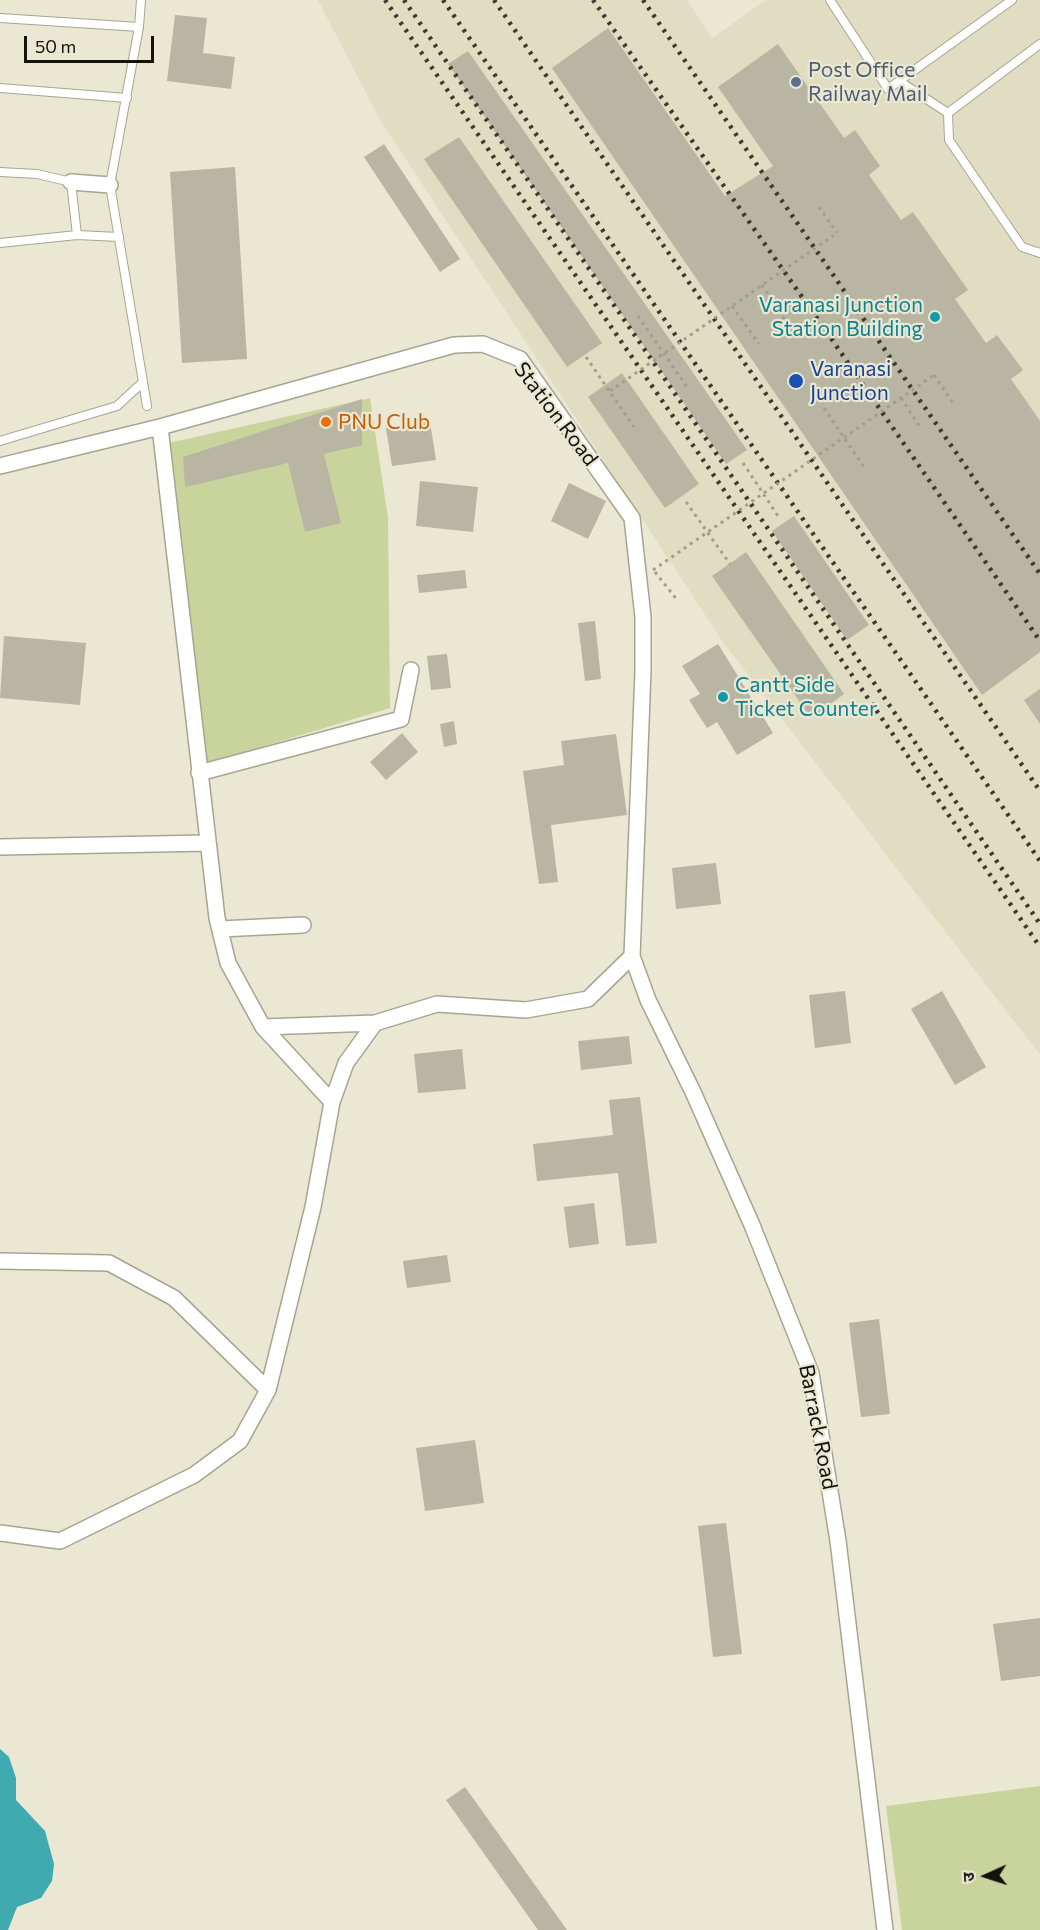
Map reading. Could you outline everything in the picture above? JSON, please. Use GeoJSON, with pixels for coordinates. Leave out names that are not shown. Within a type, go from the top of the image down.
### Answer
{"type":"FeatureCollection","features":[{"type":"Feature","properties":{"kind":"street"},"geometry":{"type":"LineString","coordinates":[[71,182],[110,185]]}},
{"type":"Feature","properties":{"kind":"street","name":"Station Road"},"geometry":{"type":"LineString","coordinates":[[0,466],[160,427],[454,345],[483,344],[520,359],[632,518],[643,617],[632,956]]}},
{"type":"Feature","properties":{"kind":"street"},"geometry":{"type":"LineString","coordinates":[[160,427],[199,773],[220,929],[228,963],[263,1027],[332,1102]]}},
{"type":"Feature","properties":{"kind":"street"},"geometry":{"type":"LineString","coordinates":[[199,773],[400,719],[411,670]]}},
{"type":"Feature","properties":{"kind":"street"},"geometry":{"type":"LineString","coordinates":[[0,847],[208,843]]}},
{"type":"Feature","properties":{"kind":"street"},"geometry":{"type":"LineString","coordinates":[[220,929],[303,925]]}},
{"type":"Feature","properties":{"kind":"street"},"geometry":{"type":"LineString","coordinates":[[263,1027],[375,1023],[437,1004],[525,1010],[588,999],[632,956]]}},
{"type":"Feature","properties":{"kind":"street","name":"Barrack Road"},"geometry":{"type":"LineString","coordinates":[[632,956],[648,1000],[693,1092],[756,1236],[811,1373],[838,1541],[885,1930]]}},
{"type":"Feature","properties":{"kind":"street"},"geometry":{"type":"LineString","coordinates":[[0,1533],[60,1541],[194,1475],[240,1442],[268,1390],[313,1207],[332,1102],[346,1063],[375,1023]]}},
{"type":"Feature","properties":{"kind":"street"},"geometry":{"type":"LineString","coordinates":[[0,1261],[109,1263],[174,1298],[268,1390]]}},
{"type":"Feature","properties":{"kind":"lane"},"geometry":{"type":"LineString","coordinates":[[141,0],[139,27],[110,185],[147,406]]}},
{"type":"Feature","properties":{"kind":"lane"},"geometry":{"type":"LineString","coordinates":[[830,0],[888,89],[1012,0]]}},
{"type":"Feature","properties":{"kind":"lane"},"geometry":{"type":"LineString","coordinates":[[0,18],[139,27]]}},
{"type":"Feature","properties":{"kind":"lane"},"geometry":{"type":"LineString","coordinates":[[948,113],[1040,44]]}},
{"type":"Feature","properties":{"kind":"lane"},"geometry":{"type":"LineString","coordinates":[[898,81],[948,113]]}},
{"type":"Feature","properties":{"kind":"lane"},"geometry":{"type":"LineString","coordinates":[[0,88],[127,98]]}},
{"type":"Feature","properties":{"kind":"lane"},"geometry":{"type":"LineString","coordinates":[[948,113],[949,140],[1022,247],[1040,252]]}},
{"type":"Feature","properties":{"kind":"lane"},"geometry":{"type":"LineString","coordinates":[[0,172],[37,174],[71,182],[77,235]]}},
{"type":"Feature","properties":{"kind":"lane"},"geometry":{"type":"LineString","coordinates":[[0,243],[77,235],[119,237]]}},
{"type":"Feature","properties":{"kind":"lane"},"geometry":{"type":"LineString","coordinates":[[0,441],[117,406],[143,382]]}},
{"type":"Feature","properties":{"kind":"path"},"geometry":{"type":"LineString","coordinates":[[609,391],[837,233],[819,207]]}},
{"type":"Feature","properties":{"kind":"path"},"geometry":{"type":"LineString","coordinates":[[762,285],[787,323]]}},
{"type":"Feature","properties":{"kind":"path"},"geometry":{"type":"LineString","coordinates":[[732,306],[759,344]]}},
{"type":"Feature","properties":{"kind":"path"},"geometry":{"type":"LineString","coordinates":[[638,316],[687,387]]}},
{"type":"Feature","properties":{"kind":"path"},"geometry":{"type":"LineString","coordinates":[[586,357],[634,427]]}},
{"type":"Feature","properties":{"kind":"path"},"geometry":{"type":"LineString","coordinates":[[678,601],[653,570],[934,375],[955,406]]}},
{"type":"Feature","properties":{"kind":"path"},"geometry":{"type":"LineString","coordinates":[[901,398],[920,427]]}},
{"type":"Feature","properties":{"kind":"path"},"geometry":{"type":"LineString","coordinates":[[824,408],[866,470]]}},
{"type":"Feature","properties":{"kind":"path"},"geometry":{"type":"LineString","coordinates":[[743,463],[780,519]]}},
{"type":"Feature","properties":{"kind":"path"},"geometry":{"type":"LineString","coordinates":[[686,502],[729,564]]}},
{"type":"Feature","properties":{"kind":"shaded area","name":"Varanasi Junction"},"geometry":{"type":"Polygon","coordinates":[[[318,0],[687,0],[712,38],[766,0],[1040,0],[1040,1055],[723,642],[380,120],[318,0]]]}},
{"type":"Feature","properties":{"kind":"green space"},"geometry":{"type":"Polygon","coordinates":[[[370,398],[388,518],[390,708],[206,764],[164,444],[370,398]]]}},
{"type":"Feature","properties":{"kind":"green space"},"geometry":{"type":"Polygon","coordinates":[[[1040,1786],[1040,1930],[902,1930],[886,1806],[1040,1786]]]}},
{"type":"Feature","properties":{"kind":"water"},"geometry":{"type":"Polygon","coordinates":[[[0,1749],[9,1757],[16,1778],[16,1800],[45,1831],[54,1864],[52,1881],[41,1898],[17,1907],[8,1930],[0,1930],[0,1749]]]}},
{"type":"Feature","properties":{"kind":"building"},"geometry":{"type":"Polygon","coordinates":[[[175,15],[207,18],[203,53],[235,57],[231,89],[167,81],[175,15]]]}},
{"type":"Feature","properties":{"kind":"building"},"geometry":{"type":"Polygon","coordinates":[[[608,28],[725,196],[773,166],[718,87],[778,44],[844,138],[855,130],[880,166],[869,175],[901,220],[913,212],[968,290],[955,299],[986,343],[997,335],[1023,370],[1011,379],[1040,421],[1040,652],[982,695],[552,68],[608,28]]]}},
{"type":"Feature","properties":{"kind":"building"},"geometry":{"type":"Polygon","coordinates":[[[468,51],[747,450],[726,464],[448,64],[468,51]]]}},
{"type":"Feature","properties":{"kind":"building"},"geometry":{"type":"Polygon","coordinates":[[[459,137],[602,343],[567,367],[424,159],[459,137]]]}},
{"type":"Feature","properties":{"kind":"building"},"geometry":{"type":"Polygon","coordinates":[[[384,144],[460,259],[440,272],[364,157],[384,144]]]}},
{"type":"Feature","properties":{"kind":"building"},"geometry":{"type":"Polygon","coordinates":[[[235,167],[247,359],[182,363],[170,172],[235,167]]]}},
{"type":"Feature","properties":{"kind":"building"},"geometry":{"type":"Polygon","coordinates":[[[622,373],[699,484],[665,508],[588,397],[622,373]]]}},
{"type":"Feature","properties":{"kind":"building","name":"PNU Club"},"geometry":{"type":"Polygon","coordinates":[[[362,399],[362,445],[324,454],[341,523],[305,532],[288,463],[185,487],[183,457],[362,399]]]}},
{"type":"Feature","properties":{"kind":"building"},"geometry":{"type":"Polygon","coordinates":[[[430,422],[436,460],[392,466],[386,428],[430,422]]]}},
{"type":"Feature","properties":{"kind":"building"},"geometry":{"type":"Polygon","coordinates":[[[420,481],[478,487],[473,532],[416,526],[420,481]]]}},
{"type":"Feature","properties":{"kind":"building"},"geometry":{"type":"Polygon","coordinates":[[[569,483],[606,501],[588,539],[551,521],[569,483]]]}},
{"type":"Feature","properties":{"kind":"building"},"geometry":{"type":"Polygon","coordinates":[[[794,516],[869,625],[847,640],[772,531],[794,516]]]}},
{"type":"Feature","properties":{"kind":"building"},"geometry":{"type":"Polygon","coordinates":[[[746,552],[844,694],[811,718],[712,576],[746,552]]]}},
{"type":"Feature","properties":{"kind":"building"},"geometry":{"type":"Polygon","coordinates":[[[465,570],[467,588],[419,593],[417,575],[465,570]]]}},
{"type":"Feature","properties":{"kind":"building"},"geometry":{"type":"Polygon","coordinates":[[[595,621],[601,679],[585,681],[578,623],[595,621]]]}},
{"type":"Feature","properties":{"kind":"building"},"geometry":{"type":"Polygon","coordinates":[[[4,636],[86,643],[80,705],[0,698],[4,636]]]}},
{"type":"Feature","properties":{"kind":"building","name":"Cantt Side Ticket Counter"},"geometry":{"type":"Polygon","coordinates":[[[718,644],[773,733],[737,755],[717,722],[707,728],[689,700],[700,694],[682,666],[718,644]]]}},
{"type":"Feature","properties":{"kind":"building"},"geometry":{"type":"Polygon","coordinates":[[[447,654],[451,688],[431,690],[427,656],[447,654]]]}},
{"type":"Feature","properties":{"kind":"building"},"geometry":{"type":"Polygon","coordinates":[[[1040,689],[1040,724],[1024,700],[1040,689]]]}},
{"type":"Feature","properties":{"kind":"building"},"geometry":{"type":"Polygon","coordinates":[[[454,721],[457,744],[444,747],[440,724],[454,721]]]}},
{"type":"Feature","properties":{"kind":"building"},"geometry":{"type":"Polygon","coordinates":[[[402,733],[418,752],[386,780],[370,762],[402,733]]]}},
{"type":"Feature","properties":{"kind":"building"},"geometry":{"type":"Polygon","coordinates":[[[616,734],[627,815],[551,825],[558,882],[539,884],[523,771],[564,765],[561,741],[616,734]]]}},
{"type":"Feature","properties":{"kind":"building"},"geometry":{"type":"Polygon","coordinates":[[[716,863],[721,904],[676,909],[672,868],[716,863]]]}},
{"type":"Feature","properties":{"kind":"building"},"geometry":{"type":"Polygon","coordinates":[[[845,991],[851,1043],[815,1048],[809,995],[845,991]]]}},
{"type":"Feature","properties":{"kind":"building"},"geometry":{"type":"Polygon","coordinates":[[[942,991],[986,1067],[955,1085],[911,1009],[942,991]]]}},
{"type":"Feature","properties":{"kind":"building"},"geometry":{"type":"Polygon","coordinates":[[[629,1036],[632,1064],[581,1070],[578,1041],[629,1036]]]}},
{"type":"Feature","properties":{"kind":"building"},"geometry":{"type":"Polygon","coordinates":[[[462,1049],[466,1089],[418,1093],[414,1054],[462,1049]]]}},
{"type":"Feature","properties":{"kind":"building"},"geometry":{"type":"Polygon","coordinates":[[[640,1097],[657,1243],[626,1246],[618,1173],[537,1181],[533,1144],[613,1135],[609,1100],[640,1097]]]}},
{"type":"Feature","properties":{"kind":"building"},"geometry":{"type":"Polygon","coordinates":[[[594,1203],[599,1244],[569,1248],[564,1207],[594,1203]]]}},
{"type":"Feature","properties":{"kind":"building"},"geometry":{"type":"Polygon","coordinates":[[[447,1255],[451,1282],[407,1288],[403,1261],[447,1255]]]}},
{"type":"Feature","properties":{"kind":"building"},"geometry":{"type":"Polygon","coordinates":[[[879,1319],[890,1414],[861,1417],[849,1323],[879,1319]]]}},
{"type":"Feature","properties":{"kind":"building"},"geometry":{"type":"Polygon","coordinates":[[[475,1440],[484,1503],[425,1511],[416,1448],[475,1440]]]}},
{"type":"Feature","properties":{"kind":"building"},"geometry":{"type":"Polygon","coordinates":[[[726,1523],[742,1654],[713,1657],[698,1526],[726,1523]]]}},
{"type":"Feature","properties":{"kind":"building"},"geometry":{"type":"Polygon","coordinates":[[[1040,1618],[1040,1676],[1001,1681],[993,1624],[1040,1618]]]}},
{"type":"Feature","properties":{"kind":"building"},"geometry":{"type":"Polygon","coordinates":[[[465,1787],[567,1930],[538,1930],[446,1800],[465,1787]]]}},
{"type":"Feature","properties":{"kind":"railway"},"geometry":{"type":"LineString","coordinates":[[385,0],[1040,947]]}},
{"type":"Feature","properties":{"kind":"railway"},"geometry":{"type":"LineString","coordinates":[[404,0],[1040,924]]}},
{"type":"Feature","properties":{"kind":"railway"},"geometry":{"type":"LineString","coordinates":[[443,0],[1040,861]]}},
{"type":"Feature","properties":{"kind":"railway"},"geometry":{"type":"LineString","coordinates":[[494,0],[1040,791]]}},
{"type":"Feature","properties":{"kind":"railway"},"geometry":{"type":"LineString","coordinates":[[593,0],[1040,641]]}},
{"type":"Feature","properties":{"kind":"railway"},"geometry":{"type":"LineString","coordinates":[[643,0],[1040,574]]}},
{"type":"Feature","properties":{"kind":"place","name":"Post Office Railway Mail"},"geometry":{"type":"Point","coordinates":[796,82]}},
{"type":"Feature","properties":{"kind":"place","name":"Varanasi Junction Station Building"},"geometry":{"type":"Point","coordinates":[935,317]}},
{"type":"Feature","properties":{"kind":"place","name":"Varanasi Junction"},"geometry":{"type":"Point","coordinates":[796,381]}},
{"type":"Feature","properties":{"kind":"place","name":"PNU Club"},"geometry":{"type":"Point","coordinates":[326,422]}},
{"type":"Feature","properties":{"kind":"place","name":"Cantt Side Ticket Counter"},"geometry":{"type":"Point","coordinates":[723,697]}}]}
